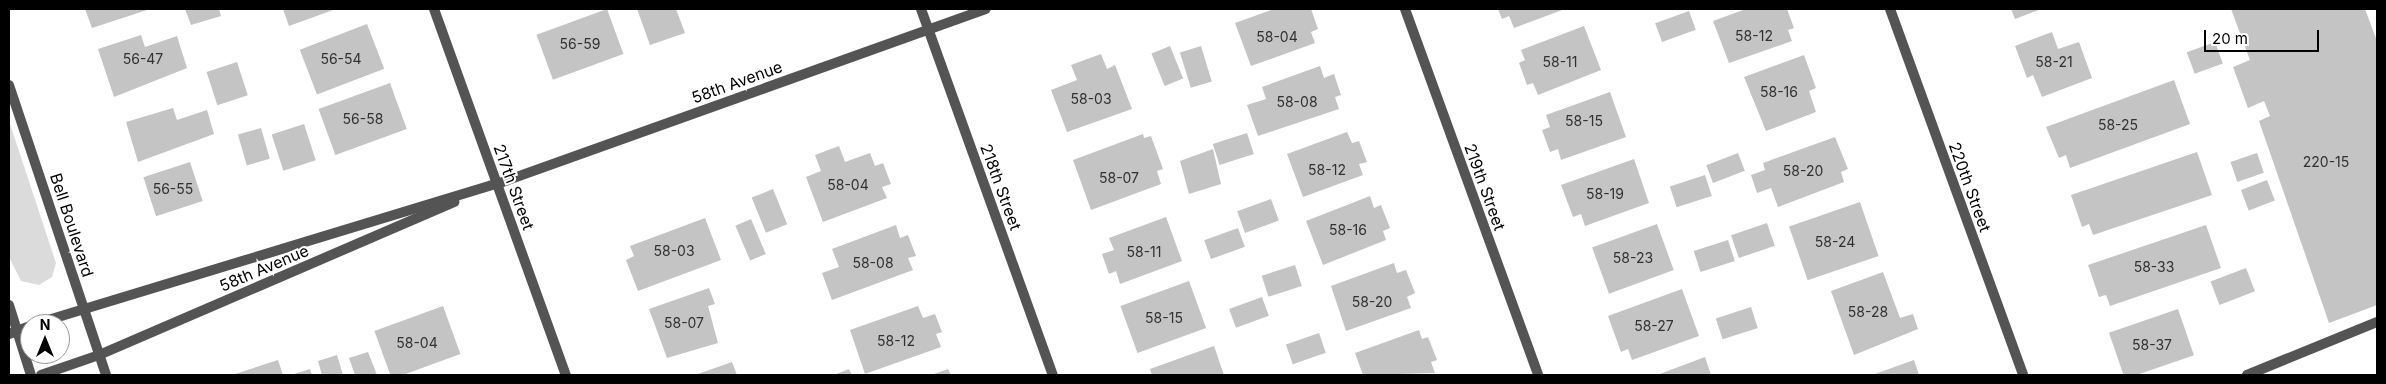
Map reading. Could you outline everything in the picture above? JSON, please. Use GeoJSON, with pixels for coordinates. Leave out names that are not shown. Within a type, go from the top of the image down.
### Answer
{"type":"FeatureCollection","features":[{"type":"Feature","properties":{"kind":"street","name":"217th Street"},"geometry":{"type":"LineString","coordinates":[[434,9],[566,375]]}},
{"type":"Feature","properties":{"kind":"street","name":"218th Street"},"geometry":{"type":"LineString","coordinates":[[921,9],[1053,375]]}},
{"type":"Feature","properties":{"kind":"street","name":"58th Avenue"},"geometry":{"type":"LineString","coordinates":[[62,314],[83,306],[497,184],[986,9]]}},
{"type":"Feature","properties":{"kind":"street","name":"219th Street"},"geometry":{"type":"LineString","coordinates":[[1405,9],[1538,375]]}},
{"type":"Feature","properties":{"kind":"street","name":"220th Street"},"geometry":{"type":"LineString","coordinates":[[1890,9],[2023,375]]}},
{"type":"Feature","properties":{"kind":"street","name":"Bell Boulevard"},"geometry":{"type":"LineString","coordinates":[[9,84],[106,375]]}},
{"type":"Feature","properties":{"kind":"street","name":"58th Avenue"},"geometry":{"type":"LineString","coordinates":[[41,375],[99,355],[497,184]]}},
{"type":"Feature","properties":{"kind":"street"},"geometry":{"type":"LineString","coordinates":[[9,305],[13,332],[31,375]]}},
{"type":"Feature","properties":{"kind":"street"},"geometry":{"type":"LineString","coordinates":[[2247,375],[2377,322]]}},
{"type":"Feature","properties":{"kind":"shaded area"},"geometry":{"type":"Polygon","coordinates":[[[9,121],[56,263],[52,277],[39,285],[21,281],[9,257],[9,121]]]}},
{"type":"Feature","properties":{"kind":"building"},"geometry":{"type":"Polygon","coordinates":[[[85,9],[150,9],[92,28],[85,9]]]}},
{"type":"Feature","properties":{"kind":"building"},"geometry":{"type":"Polygon","coordinates":[[[185,9],[219,9],[221,16],[191,25],[185,9]]]}},
{"type":"Feature","properties":{"kind":"building"},"geometry":{"type":"Polygon","coordinates":[[[283,9],[336,9],[289,26],[283,9]]]}},
{"type":"Feature","properties":{"kind":"building"},"geometry":{"type":"Polygon","coordinates":[[[607,9],[623,54],[553,80],[537,35],[607,9]]]}},
{"type":"Feature","properties":{"kind":"building"},"geometry":{"type":"Polygon","coordinates":[[[637,9],[676,9],[685,33],[650,45],[637,9]]]}},
{"type":"Feature","properties":{"kind":"building"},"geometry":{"type":"Polygon","coordinates":[[[1274,9],[1311,9],[1318,29],[1311,32],[1315,43],[1251,66],[1235,23],[1274,9]]]}},
{"type":"Feature","properties":{"kind":"building"},"geometry":{"type":"Polygon","coordinates":[[[1498,9],[1565,9],[1514,28],[1509,16],[1502,19],[1498,9]]]}},
{"type":"Feature","properties":{"kind":"building"},"geometry":{"type":"Polygon","coordinates":[[[1746,9],[1787,9],[1794,28],[1788,30],[1792,41],[1729,63],[1713,21],[1746,9]]]}},
{"type":"Feature","properties":{"kind":"building"},"geometry":{"type":"Polygon","coordinates":[[[2011,9],[2041,9],[2015,19],[2011,9]]]}},
{"type":"Feature","properties":{"kind":"building"},"geometry":{"type":"Polygon","coordinates":[[[2231,9],[2365,9],[2377,41],[2377,305],[2329,323],[2259,121],[2270,116],[2264,101],[2248,108],[2233,67],[2250,60],[2231,9]]]}},
{"type":"Feature","properties":{"kind":"building"},"geometry":{"type":"Polygon","coordinates":[[[1689,11],[1696,30],[1662,42],[1655,23],[1689,11]]]}},
{"type":"Feature","properties":{"kind":"building"},"geometry":{"type":"Polygon","coordinates":[[[367,24],[384,69],[317,95],[300,50],[367,24]]]}},
{"type":"Feature","properties":{"kind":"building"},"geometry":{"type":"Polygon","coordinates":[[[1584,26],[1601,70],[1538,95],[1533,83],[1527,85],[1519,63],[1525,60],[1521,50],[1584,26]]]}},
{"type":"Feature","properties":{"kind":"building"},"geometry":{"type":"Polygon","coordinates":[[[2052,32],[2058,49],[2079,42],[2092,78],[2042,97],[2033,75],[2027,78],[2015,46],[2052,32]]]}},
{"type":"Feature","properties":{"kind":"building"},"geometry":{"type":"Polygon","coordinates":[[[141,35],[145,47],[177,36],[187,68],[114,97],[98,49],[141,35]]]}},
{"type":"Feature","properties":{"kind":"building"},"geometry":{"type":"Polygon","coordinates":[[[2215,42],[2223,64],[2195,74],[2187,52],[2215,42]]]}},
{"type":"Feature","properties":{"kind":"building"},"geometry":{"type":"Polygon","coordinates":[[[1170,46],[1183,78],[1165,86],[1151,53],[1170,46]]]}},
{"type":"Feature","properties":{"kind":"building"},"geometry":{"type":"Polygon","coordinates":[[[1201,46],[1212,81],[1191,88],[1180,52],[1201,46]]]}},
{"type":"Feature","properties":{"kind":"building"},"geometry":{"type":"Polygon","coordinates":[[[1101,54],[1107,69],[1115,65],[1132,109],[1067,132],[1051,90],[1077,80],[1071,65],[1101,54]]]}},
{"type":"Feature","properties":{"kind":"building"},"geometry":{"type":"Polygon","coordinates":[[[1804,55],[1816,88],[1809,91],[1816,112],[1766,131],[1744,77],[1804,55]]]}},
{"type":"Feature","properties":{"kind":"building"},"geometry":{"type":"Polygon","coordinates":[[[237,62],[248,95],[217,105],[207,72],[237,62]]]}},
{"type":"Feature","properties":{"kind":"building"},"geometry":{"type":"Polygon","coordinates":[[[1320,66],[1324,78],[1334,74],[1341,95],[1335,97],[1339,109],[1258,136],[1247,105],[1266,99],[1262,87],[1320,66]]]}},
{"type":"Feature","properties":{"kind":"building"},"geometry":{"type":"Polygon","coordinates":[[[2174,80],[2190,124],[2070,168],[2066,155],[2059,158],[2046,127],[2174,80]]]}},
{"type":"Feature","properties":{"kind":"building"},"geometry":{"type":"Polygon","coordinates":[[[390,83],[407,129],[335,155],[319,109],[390,83]]]}},
{"type":"Feature","properties":{"kind":"building"},"geometry":{"type":"Polygon","coordinates":[[[1610,92],[1626,137],[1561,160],[1558,149],[1550,152],[1542,130],[1550,127],[1546,115],[1610,92]]]}},
{"type":"Feature","properties":{"kind":"building"},"geometry":{"type":"Polygon","coordinates":[[[173,108],[177,120],[207,110],[214,134],[138,162],[126,122],[173,108]]]}},
{"type":"Feature","properties":{"kind":"building"},"geometry":{"type":"Polygon","coordinates":[[[304,124],[316,160],[283,171],[272,135],[304,124]]]}},
{"type":"Feature","properties":{"kind":"building"},"geometry":{"type":"Polygon","coordinates":[[[261,128],[270,159],[247,165],[238,135],[261,128]]]}},
{"type":"Feature","properties":{"kind":"building"},"geometry":{"type":"Polygon","coordinates":[[[1347,132],[1352,143],[1359,141],[1367,162],[1359,164],[1363,175],[1303,197],[1287,154],[1347,132]]]}},
{"type":"Feature","properties":{"kind":"building"},"geometry":{"type":"Polygon","coordinates":[[[1247,133],[1254,154],[1220,165],[1213,144],[1247,133]]]}},
{"type":"Feature","properties":{"kind":"building"},"geometry":{"type":"Polygon","coordinates":[[[1143,134],[1144,138],[1151,136],[1163,169],[1157,171],[1161,184],[1091,210],[1073,160],[1143,134]]]}},
{"type":"Feature","properties":{"kind":"building"},"geometry":{"type":"Polygon","coordinates":[[[1835,137],[1848,169],[1841,172],[1844,182],[1778,207],[1771,188],[1757,193],[1751,175],[1765,170],[1763,163],[1835,137]]]}},
{"type":"Feature","properties":{"kind":"building"},"geometry":{"type":"Polygon","coordinates":[[[839,146],[845,162],[870,153],[875,166],[883,163],[891,184],[882,187],[887,198],[823,222],[806,177],[821,171],[815,155],[839,146]]]}},
{"type":"Feature","properties":{"kind":"building"},"geometry":{"type":"Polygon","coordinates":[[[1213,149],[1221,184],[1189,194],[1180,161],[1213,149]]]}},
{"type":"Feature","properties":{"kind":"building"},"geometry":{"type":"Polygon","coordinates":[[[2197,152],[2212,195],[2093,235],[2089,224],[2082,227],[2071,195],[2197,152]]]}},
{"type":"Feature","properties":{"kind":"building"},"geometry":{"type":"Polygon","coordinates":[[[1738,153],[1745,171],[1713,183],[1706,165],[1738,153]]]}},
{"type":"Feature","properties":{"kind":"building"},"geometry":{"type":"Polygon","coordinates":[[[2257,153],[2264,173],[2237,182],[2231,162],[2257,153]]]}},
{"type":"Feature","properties":{"kind":"building"},"geometry":{"type":"Polygon","coordinates":[[[1634,159],[1649,203],[1585,226],[1581,214],[1573,217],[1561,185],[1634,159]]]}},
{"type":"Feature","properties":{"kind":"building"},"geometry":{"type":"Polygon","coordinates":[[[190,162],[203,201],[156,216],[143,177],[190,162]]]}},
{"type":"Feature","properties":{"kind":"building"},"geometry":{"type":"Polygon","coordinates":[[[1705,175],[1712,196],[1677,207],[1670,186],[1705,175]]]}},
{"type":"Feature","properties":{"kind":"building"},"geometry":{"type":"Polygon","coordinates":[[[2267,180],[2275,201],[2249,211],[2241,190],[2267,180]]]}},
{"type":"Feature","properties":{"kind":"building"},"geometry":{"type":"Polygon","coordinates":[[[773,189],[787,224],[766,233],[752,198],[773,189]]]}},
{"type":"Feature","properties":{"kind":"building"},"geometry":{"type":"Polygon","coordinates":[[[1370,196],[1374,208],[1381,205],[1390,228],[1383,231],[1386,240],[1323,265],[1306,221],[1370,196]]]}},
{"type":"Feature","properties":{"kind":"building"},"geometry":{"type":"Polygon","coordinates":[[[1271,199],[1279,221],[1245,233],[1237,211],[1271,199]]]}},
{"type":"Feature","properties":{"kind":"building"},"geometry":{"type":"Polygon","coordinates":[[[1860,202],[1879,256],[1808,280],[1789,226],[1860,202]]]}},
{"type":"Feature","properties":{"kind":"building"},"geometry":{"type":"Polygon","coordinates":[[[1166,217],[1182,261],[1120,284],[1116,271],[1109,274],[1102,254],[1114,250],[1109,238],[1166,217]]]}},
{"type":"Feature","properties":{"kind":"building"},"geometry":{"type":"Polygon","coordinates":[[[705,218],[721,260],[638,291],[626,260],[634,256],[630,246],[705,218]]]}},
{"type":"Feature","properties":{"kind":"building"},"geometry":{"type":"Polygon","coordinates":[[[751,219],[766,254],[750,261],[735,226],[751,219]]]}},
{"type":"Feature","properties":{"kind":"building"},"geometry":{"type":"Polygon","coordinates":[[[1767,223],[1775,246],[1739,258],[1731,235],[1767,223]]]}},
{"type":"Feature","properties":{"kind":"building"},"geometry":{"type":"Polygon","coordinates":[[[1657,224],[1674,270],[1609,294],[1592,248],[1657,224]]]}},
{"type":"Feature","properties":{"kind":"building"},"geometry":{"type":"Polygon","coordinates":[[[896,225],[900,238],[908,235],[916,256],[908,258],[913,270],[832,300],[822,273],[839,267],[832,249],[896,225]]]}},
{"type":"Feature","properties":{"kind":"building"},"geometry":{"type":"Polygon","coordinates":[[[2206,225],[2221,268],[2110,306],[2106,295],[2099,297],[2088,265],[2206,225]]]}},
{"type":"Feature","properties":{"kind":"building"},"geometry":{"type":"Polygon","coordinates":[[[1238,228],[1245,247],[1211,259],[1204,240],[1238,228]]]}},
{"type":"Feature","properties":{"kind":"building"},"geometry":{"type":"Polygon","coordinates":[[[1728,240],[1735,261],[1701,272],[1694,251],[1728,240]]]}},
{"type":"Feature","properties":{"kind":"building"},"geometry":{"type":"Polygon","coordinates":[[[1394,263],[1397,273],[1406,270],[1415,293],[1407,297],[1411,308],[1346,331],[1331,286],[1394,263]]]}},
{"type":"Feature","properties":{"kind":"building"},"geometry":{"type":"Polygon","coordinates":[[[1295,265],[1302,286],[1269,297],[1262,276],[1295,265]]]}},
{"type":"Feature","properties":{"kind":"building"},"geometry":{"type":"Polygon","coordinates":[[[2246,268],[2255,291],[2219,305],[2211,282],[2246,268]]]}},
{"type":"Feature","properties":{"kind":"building"},"geometry":{"type":"Polygon","coordinates":[[[1883,272],[1900,318],[1913,314],[1918,329],[1854,355],[1831,291],[1883,272]]]}},
{"type":"Feature","properties":{"kind":"building"},"geometry":{"type":"Polygon","coordinates":[[[1189,281],[1206,328],[1138,353],[1120,306],[1189,281]]]}},
{"type":"Feature","properties":{"kind":"building"},"geometry":{"type":"Polygon","coordinates":[[[709,288],[715,304],[708,306],[718,343],[667,358],[649,309],[709,288]]]}},
{"type":"Feature","properties":{"kind":"building"},"geometry":{"type":"Polygon","coordinates":[[[1682,289],[1699,336],[1632,360],[1628,349],[1621,352],[1608,316],[1682,289]]]}},
{"type":"Feature","properties":{"kind":"building"},"geometry":{"type":"Polygon","coordinates":[[[1262,297],[1269,316],[1236,328],[1229,309],[1262,297]]]}},
{"type":"Feature","properties":{"kind":"building"},"geometry":{"type":"Polygon","coordinates":[[[443,306],[460,354],[403,375],[390,375],[374,331],[443,306]]]}},
{"type":"Feature","properties":{"kind":"building"},"geometry":{"type":"Polygon","coordinates":[[[918,306],[923,318],[935,314],[942,332],[936,334],[941,347],[865,374],[850,330],[918,306]]]}},
{"type":"Feature","properties":{"kind":"building"},"geometry":{"type":"Polygon","coordinates":[[[1751,307],[1758,328],[1723,339],[1716,318],[1751,307]]]}},
{"type":"Feature","properties":{"kind":"building"},"geometry":{"type":"Polygon","coordinates":[[[2178,309],[2194,355],[2137,375],[2124,375],[2109,333],[2178,309]]]}},
{"type":"Feature","properties":{"kind":"building"},"geometry":{"type":"Polygon","coordinates":[[[1419,330],[1422,339],[1428,337],[1437,360],[1431,362],[1435,373],[1363,375],[1355,353],[1419,330]]]}},
{"type":"Feature","properties":{"kind":"building"},"geometry":{"type":"Polygon","coordinates":[[[1319,333],[1326,353],[1293,364],[1286,344],[1319,333]]]}},
{"type":"Feature","properties":{"kind":"building"},"geometry":{"type":"Polygon","coordinates":[[[1214,346],[1224,375],[1152,375],[1150,369],[1214,346]]]}},
{"type":"Feature","properties":{"kind":"building"},"geometry":{"type":"Polygon","coordinates":[[[368,352],[377,375],[355,375],[349,358],[368,352]]]}},
{"type":"Feature","properties":{"kind":"building"},"geometry":{"type":"Polygon","coordinates":[[[337,355],[343,375],[322,375],[318,361],[337,355]]]}},
{"type":"Feature","properties":{"kind":"building"},"geometry":{"type":"Polygon","coordinates":[[[1705,357],[1711,375],[1657,375],[1705,357]]]}},
{"type":"Feature","properties":{"kind":"building"},"geometry":{"type":"Polygon","coordinates":[[[278,360],[283,375],[232,375],[278,360]]]}},
{"type":"Feature","properties":{"kind":"building"},"geometry":{"type":"Polygon","coordinates":[[[1914,360],[1919,375],[1872,375],[1914,360]]]}},
{"type":"Feature","properties":{"kind":"building"},"geometry":{"type":"Polygon","coordinates":[[[732,362],[737,375],[695,375],[732,362]]]}},
{"type":"Feature","properties":{"kind":"building"},"geometry":{"type":"Polygon","coordinates":[[[310,369],[312,375],[291,375],[310,369]]]}},
{"type":"Feature","properties":{"kind":"building"},"geometry":{"type":"Polygon","coordinates":[[[849,369],[852,375],[834,375],[849,369]]]}},
{"type":"Feature","properties":{"kind":"building"},"geometry":{"type":"Polygon","coordinates":[[[948,369],[951,375],[931,375],[948,369]]]}}]}
